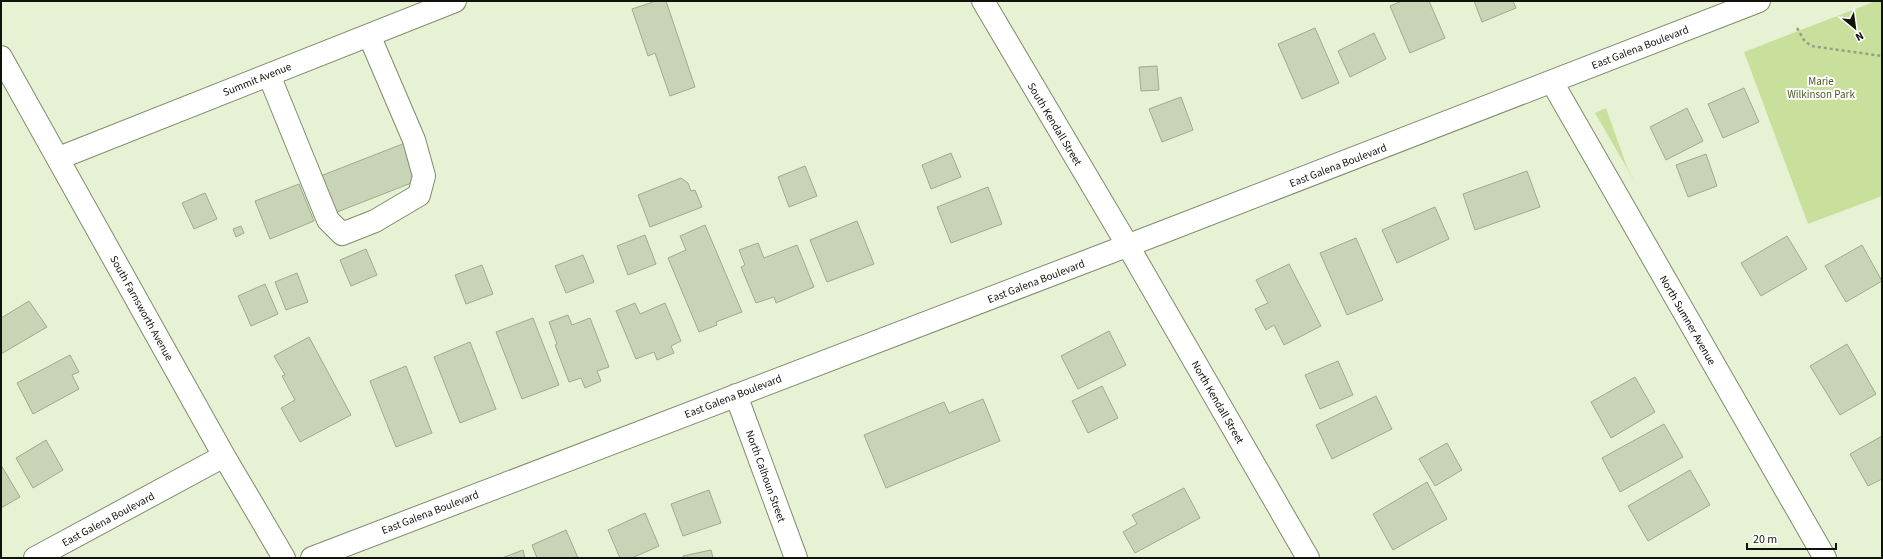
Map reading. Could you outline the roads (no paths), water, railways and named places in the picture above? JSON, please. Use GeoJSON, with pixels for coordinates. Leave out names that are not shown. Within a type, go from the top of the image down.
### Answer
{"type":"FeatureCollection","features":[{"type":"Feature","properties":{"kind":"street","name":"Summit Avenue"},"geometry":{"type":"LineString","coordinates":[[59,158],[455,1]]}},
{"type":"Feature","properties":{"kind":"street","name":"South Kendall Street"},"geometry":{"type":"LineString","coordinates":[[983,1],[1128,246]]}},
{"type":"Feature","properties":{"kind":"street","name":"East Galena Boulevard"},"geometry":{"type":"LineString","coordinates":[[312,558],[1128,246],[1759,1]]}},
{"type":"Feature","properties":{"kind":"street"},"geometry":{"type":"LineString","coordinates":[[269,75],[328,220],[342,234],[375,221],[419,195],[424,176],[414,140],[369,35]]}},
{"type":"Feature","properties":{"kind":"street","name":"South Farnsworth Avenue"},"geometry":{"type":"LineString","coordinates":[[4,69],[59,158],[224,456],[284,558]]}},
{"type":"Feature","properties":{"kind":"street","name":"North Sumner Avenue"},"geometry":{"type":"LineString","coordinates":[[1552,82],[1825,558]]}},
{"type":"Feature","properties":{"kind":"street","name":"North Kendall Street"},"geometry":{"type":"LineString","coordinates":[[1128,246],[1308,558]]}},
{"type":"Feature","properties":{"kind":"street","name":"North Calhoun Street"},"geometry":{"type":"LineString","coordinates":[[736,395],[796,558]]}},
{"type":"Feature","properties":{"kind":"street","name":"East Galena Boulevard"},"geometry":{"type":"LineString","coordinates":[[35,558],[224,456]]}},
{"type":"Feature","properties":{"kind":"park label","name":"Marie Wilkinson Park"},"geometry":{"type":"Point","coordinates":[1821,87]}}]}
